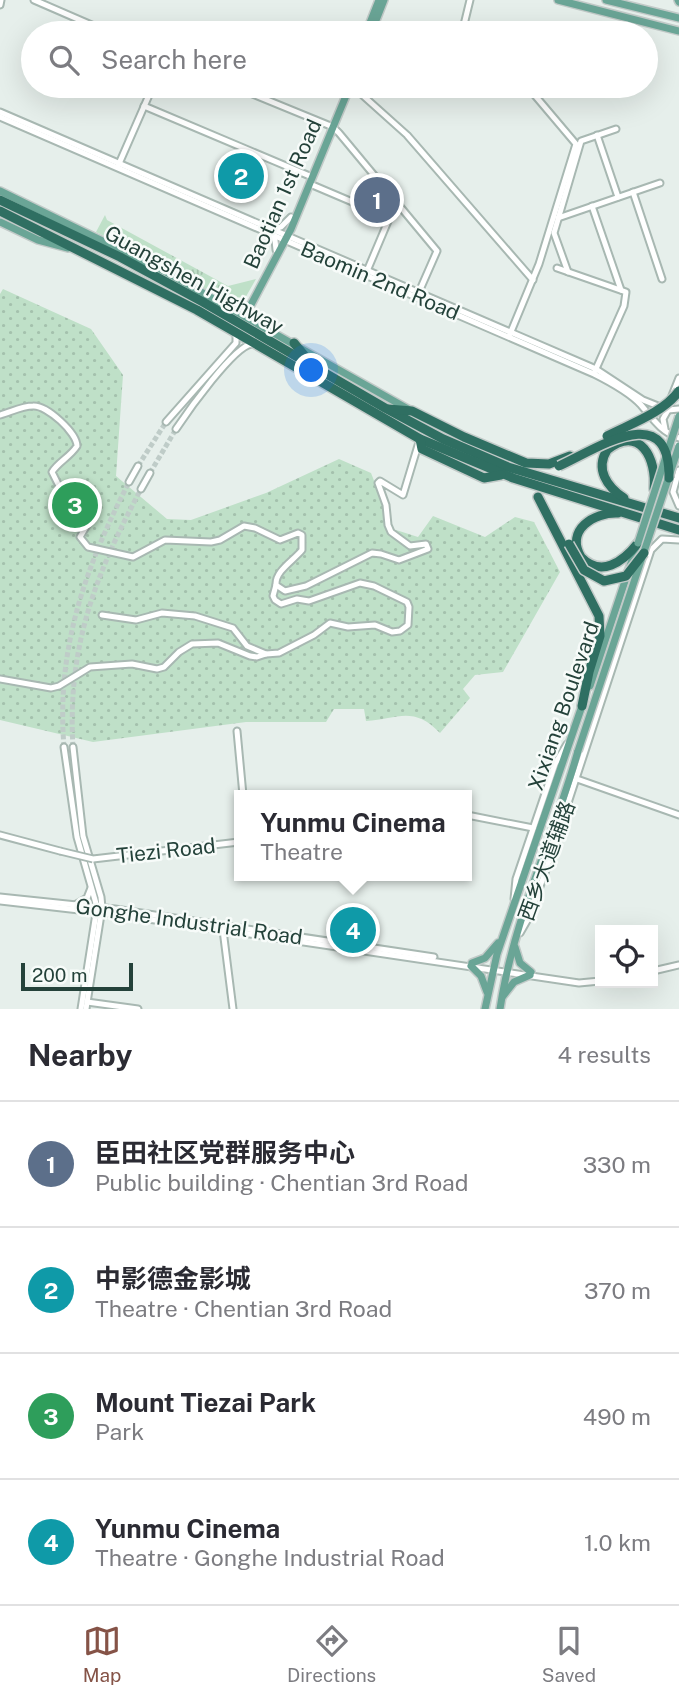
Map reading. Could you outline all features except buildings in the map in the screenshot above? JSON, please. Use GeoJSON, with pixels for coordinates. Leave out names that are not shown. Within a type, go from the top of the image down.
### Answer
{"type":"FeatureCollection","features":[{"type":"Feature","properties":{"kind":"highway","name":"Guangshen Highway"},"geometry":{"type":"LineString","coordinates":[[0,200],[120,257],[385,408],[505,471],[635,503],[677,517]]}},
{"type":"Feature","properties":{"kind":"highway","name":"Guangshen Highway"},"geometry":{"type":"LineString","coordinates":[[0,211],[197,310],[420,439],[422,449],[484,478],[505,471]]}},
{"type":"Feature","properties":{"kind":"highway"},"geometry":{"type":"LineString","coordinates":[[294,343],[315,367]]}},
{"type":"Feature","properties":{"kind":"highway"},"geometry":{"type":"LineString","coordinates":[[385,408],[412,411],[517,460],[549,464],[656,411],[674,398],[675,394]]}},
{"type":"Feature","properties":{"kind":"highway"},"geometry":{"type":"LineString","coordinates":[[505,471],[558,466],[618,437],[638,433],[651,436],[661,446],[667,458],[669,478]]}},
{"type":"Feature","properties":{"kind":"highway"},"geometry":{"type":"LineString","coordinates":[[635,503],[616,493],[605,478],[602,461],[607,450],[622,441],[631,441],[643,447],[651,458],[655,471],[654,491]]}},
{"type":"Feature","properties":{"kind":"highway","name":"Guangshen Highway"},"geometry":{"type":"LineString","coordinates":[[505,471],[513,478],[676,529]]}},
{"type":"Feature","properties":{"kind":"highway"},"geometry":{"type":"LineString","coordinates":[[513,478],[550,510],[584,570],[596,579],[611,581],[626,576],[644,553]]}},
{"type":"Feature","properties":{"kind":"highway"},"geometry":{"type":"LineString","coordinates":[[538,497],[599,616],[600,636],[582,706]]}},
{"type":"Feature","properties":{"kind":"highway"},"geometry":{"type":"LineString","coordinates":[[631,514],[601,514],[584,524],[578,535],[577,546],[581,557],[591,565],[604,568],[617,563],[638,543]]}},
{"type":"Feature","properties":{"kind":"main road"},"geometry":{"type":"LineString","coordinates":[[371,21],[379,0]]}},
{"type":"Feature","properties":{"kind":"main road"},"geometry":{"type":"LineString","coordinates":[[376,21],[384,0]]}},
{"type":"Feature","properties":{"kind":"main road"},"geometry":{"type":"LineString","coordinates":[[558,0],[640,21]]}},
{"type":"Feature","properties":{"kind":"main road"},"geometry":{"type":"LineString","coordinates":[[606,0],[679,18]]}},
{"type":"Feature","properties":{"kind":"main road"},"geometry":{"type":"LineString","coordinates":[[658,26],[679,31]]}},
{"type":"Feature","properties":{"kind":"main road","name":"Baotian 1st Road"},"geometry":{"type":"LineString","coordinates":[[244,315],[285,237],[343,98]]}},
{"type":"Feature","properties":{"kind":"main road"},"geometry":{"type":"LineString","coordinates":[[0,191],[164,271],[412,411]]}},
{"type":"Feature","properties":{"kind":"main road"},"geometry":{"type":"LineString","coordinates":[[0,222],[37,240],[83,251]]}},
{"type":"Feature","properties":{"kind":"main road","name":"Xixiang Boulevard"},"geometry":{"type":"LineString","coordinates":[[485,1009],[503,936],[602,653],[679,416]]}},
{"type":"Feature","properties":{"kind":"main road","name":"Xixiang Boulevard"},"geometry":{"type":"LineString","coordinates":[[499,1009],[514,941],[679,446]]}},
{"type":"Feature","properties":{"kind":"main road"},"geometry":{"type":"LineString","coordinates":[[574,766],[577,779]]}},
{"type":"Feature","properties":{"kind":"main road"},"geometry":{"type":"LineString","coordinates":[[487,995],[481,976],[472,965],[485,958],[503,936]]}},
{"type":"Feature","properties":{"kind":"main road"},"geometry":{"type":"LineString","coordinates":[[501,1000],[514,982],[530,974],[520,963],[514,941]]}},
{"type":"Feature","properties":{"kind":"street"},"geometry":{"type":"LineString","coordinates":[[34,0],[82,21]]}},
{"type":"Feature","properties":{"kind":"street"},"geometry":{"type":"LineString","coordinates":[[465,21],[470,0]]}},
{"type":"Feature","properties":{"kind":"street"},"geometry":{"type":"LineString","coordinates":[[118,165],[148,98]]}},
{"type":"Feature","properties":{"kind":"street"},"geometry":{"type":"LineString","coordinates":[[262,98],[331,126],[397,200],[437,251],[419,292]]}},
{"type":"Feature","properties":{"kind":"street"},"geometry":{"type":"LineString","coordinates":[[366,98],[407,135],[533,280]]}},
{"type":"Feature","properties":{"kind":"street"},"geometry":{"type":"LineString","coordinates":[[510,335],[533,280],[576,144],[537,98]]}},
{"type":"Feature","properties":{"kind":"street"},"geometry":{"type":"LineString","coordinates":[[144,106],[310,179],[390,218]]}},
{"type":"Feature","properties":{"kind":"street","name":"Baomin 2nd Road"},"geometry":{"type":"LineString","coordinates":[[0,115],[595,372],[656,406],[679,409]]}},
{"type":"Feature","properties":{"kind":"street"},"geometry":{"type":"LineString","coordinates":[[568,272],[554,233],[581,141],[616,129]]}},
{"type":"Feature","properties":{"kind":"street"},"geometry":{"type":"LineString","coordinates":[[597,135],[618,197]]}},
{"type":"Feature","properties":{"kind":"street"},"geometry":{"type":"LineString","coordinates":[[558,218],[660,183]]}},
{"type":"Feature","properties":{"kind":"street"},"geometry":{"type":"LineString","coordinates":[[633,192],[662,279]]}},
{"type":"Feature","properties":{"kind":"street"},"geometry":{"type":"LineString","coordinates":[[367,271],[397,200]]}},
{"type":"Feature","properties":{"kind":"street"},"geometry":{"type":"LineString","coordinates":[[592,206],[621,290]]}},
{"type":"Feature","properties":{"kind":"street"},"geometry":{"type":"LineString","coordinates":[[293,218],[298,243],[278,251],[270,230],[281,227],[293,218]]}},
{"type":"Feature","properties":{"kind":"street","name":"Baomin 2nd Road"},"geometry":{"type":"LineString","coordinates":[[298,243],[419,292],[510,335]]}},
{"type":"Feature","properties":{"kind":"street"},"geometry":{"type":"LineString","coordinates":[[557,268],[626,292],[624,306],[595,372]]}},
{"type":"Feature","properties":{"kind":"street"},"geometry":{"type":"LineString","coordinates":[[166,422],[236,344],[238,339],[234,332]]}},
{"type":"Feature","properties":{"kind":"street"},"geometry":{"type":"LineString","coordinates":[[176,429],[242,348],[251,344],[257,345]]}},
{"type":"Feature","properties":{"kind":"street","name":"Baomin 2nd Road"},"geometry":{"type":"LineString","coordinates":[[595,372],[633,398],[657,425],[679,438]]}},
{"type":"Feature","properties":{"kind":"street"},"geometry":{"type":"LineString","coordinates":[[668,433],[663,422],[679,378]]}},
{"type":"Feature","properties":{"kind":"street"},"geometry":{"type":"LineString","coordinates":[[656,406],[675,394]]}},
{"type":"Feature","properties":{"kind":"street"},"geometry":{"type":"LineString","coordinates":[[0,415],[38,405],[45,408],[75,436],[77,446],[71,456],[52,472],[59,486],[68,489],[83,484],[90,492],[92,517],[80,537],[88,547],[133,557],[165,540],[216,541],[244,526],[255,528],[280,540],[298,533],[302,535],[302,550],[278,573],[273,596],[275,600],[281,604],[297,599],[309,601],[360,583],[374,586],[407,602],[409,607],[408,625],[400,631],[392,632],[375,625],[348,627],[330,623],[314,635],[279,653],[257,657],[218,643],[192,644],[157,669],[132,664],[90,667],[51,688],[0,679]]}},
{"type":"Feature","properties":{"kind":"street"},"geometry":{"type":"LineString","coordinates":[[276,585],[285,591],[306,586],[372,553],[399,560],[428,549],[426,544],[405,544],[391,532],[378,483],[380,481],[403,495],[420,439]]}},
{"type":"Feature","properties":{"kind":"street"},"geometry":{"type":"LineString","coordinates":[[129,482],[138,466]]}},
{"type":"Feature","properties":{"kind":"street"},"geometry":{"type":"LineString","coordinates":[[679,470],[673,492],[679,506]]}},
{"type":"Feature","properties":{"kind":"street"},"geometry":{"type":"LineString","coordinates":[[141,489],[150,473]]}},
{"type":"Feature","properties":{"kind":"street","name":"西乡大道辅路"},"geometry":{"type":"LineString","coordinates":[[514,941],[528,919],[577,779],[651,550],[662,540],[679,540]]}},
{"type":"Feature","properties":{"kind":"street"},"geometry":{"type":"LineString","coordinates":[[102,615],[124,616],[136,620],[162,613],[195,616],[233,628],[247,646],[266,654]]}},
{"type":"Feature","properties":{"kind":"street"},"geometry":{"type":"LineString","coordinates":[[237,731],[243,790]]}},
{"type":"Feature","properties":{"kind":"street","name":"西乡大道辅路"},"geometry":{"type":"LineString","coordinates":[[513,908],[516,879],[555,764],[574,732]]}},
{"type":"Feature","properties":{"kind":"street"},"geometry":{"type":"LineString","coordinates":[[64,747],[77,837],[99,910]]}},
{"type":"Feature","properties":{"kind":"street"},"geometry":{"type":"LineString","coordinates":[[73,747],[83,836],[102,897],[85,1007],[138,1009]]}},
{"type":"Feature","properties":{"kind":"street"},"geometry":{"type":"LineString","coordinates":[[577,779],[679,815]]}},
{"type":"Feature","properties":{"kind":"street"},"geometry":{"type":"LineString","coordinates":[[472,816],[533,828]]}},
{"type":"Feature","properties":{"kind":"street","name":"Tiezi Road"},"geometry":{"type":"LineString","coordinates":[[0,835],[93,859],[234,843]]}},
{"type":"Feature","properties":{"kind":"street"},"geometry":{"type":"LineString","coordinates":[[74,905],[87,898],[91,884]]}},
{"type":"Feature","properties":{"kind":"street","name":"Gonghe Industrial Road"},"geometry":{"type":"LineString","coordinates":[[0,899],[99,910],[472,965]]}},
{"type":"Feature","properties":{"kind":"street","name":"Gonghe Industrial Road"},"geometry":{"type":"LineString","coordinates":[[0,899],[74,905],[223,930],[595,981]]}},
{"type":"Feature","properties":{"kind":"street"},"geometry":{"type":"LineString","coordinates":[[223,930],[233,1009]]}},
{"type":"Feature","properties":{"kind":"street"},"geometry":{"type":"LineString","coordinates":[[658,970],[679,965]]}},
{"type":"Feature","properties":{"kind":"green space"},"geometry":{"type":"Polygon","coordinates":[[[105,215],[107,220],[228,286],[256,279],[240,307],[96,232],[105,215]]]}},
{"type":"Feature","properties":{"kind":"green space"},"geometry":{"type":"Polygon","coordinates":[[[3,289],[91,329],[123,375],[116,476],[167,519],[191,520],[266,493],[339,459],[371,473],[393,529],[418,537],[433,516],[485,537],[515,517],[534,522],[560,572],[503,672],[475,675],[463,689],[470,698],[440,733],[430,724],[413,716],[366,721],[364,709],[334,709],[326,722],[246,722],[93,742],[0,720],[0,294],[3,289]]]}},
{"type":"Feature","properties":{"kind":"tunnel"},"geometry":{"type":"LineString","coordinates":[[138,466],[166,422]]}},
{"type":"Feature","properties":{"kind":"tunnel"},"geometry":{"type":"LineString","coordinates":[[150,473],[176,429]]}},
{"type":"Feature","properties":{"kind":"tunnel"},"geometry":{"type":"LineString","coordinates":[[64,747],[65,676],[77,610],[99,546],[129,482]]}},
{"type":"Feature","properties":{"kind":"tunnel"},"geometry":{"type":"LineString","coordinates":[[73,747],[75,677],[88,613],[110,552],[141,489]]}},
{"type":"Feature","properties":{"kind":"place","name":"中影德金影城"},"geometry":{"type":"Point","coordinates":[241,176]}},
{"type":"Feature","properties":{"kind":"place","name":"臣田社区党群服务中心"},"geometry":{"type":"Point","coordinates":[377,200]}},
{"type":"Feature","properties":{"kind":"place","name":"Mount Tiezai Park"},"geometry":{"type":"Point","coordinates":[75,505]}},
{"type":"Feature","properties":{"kind":"place","name":"Yunmu Cinema"},"geometry":{"type":"Point","coordinates":[353,930]}}]}
